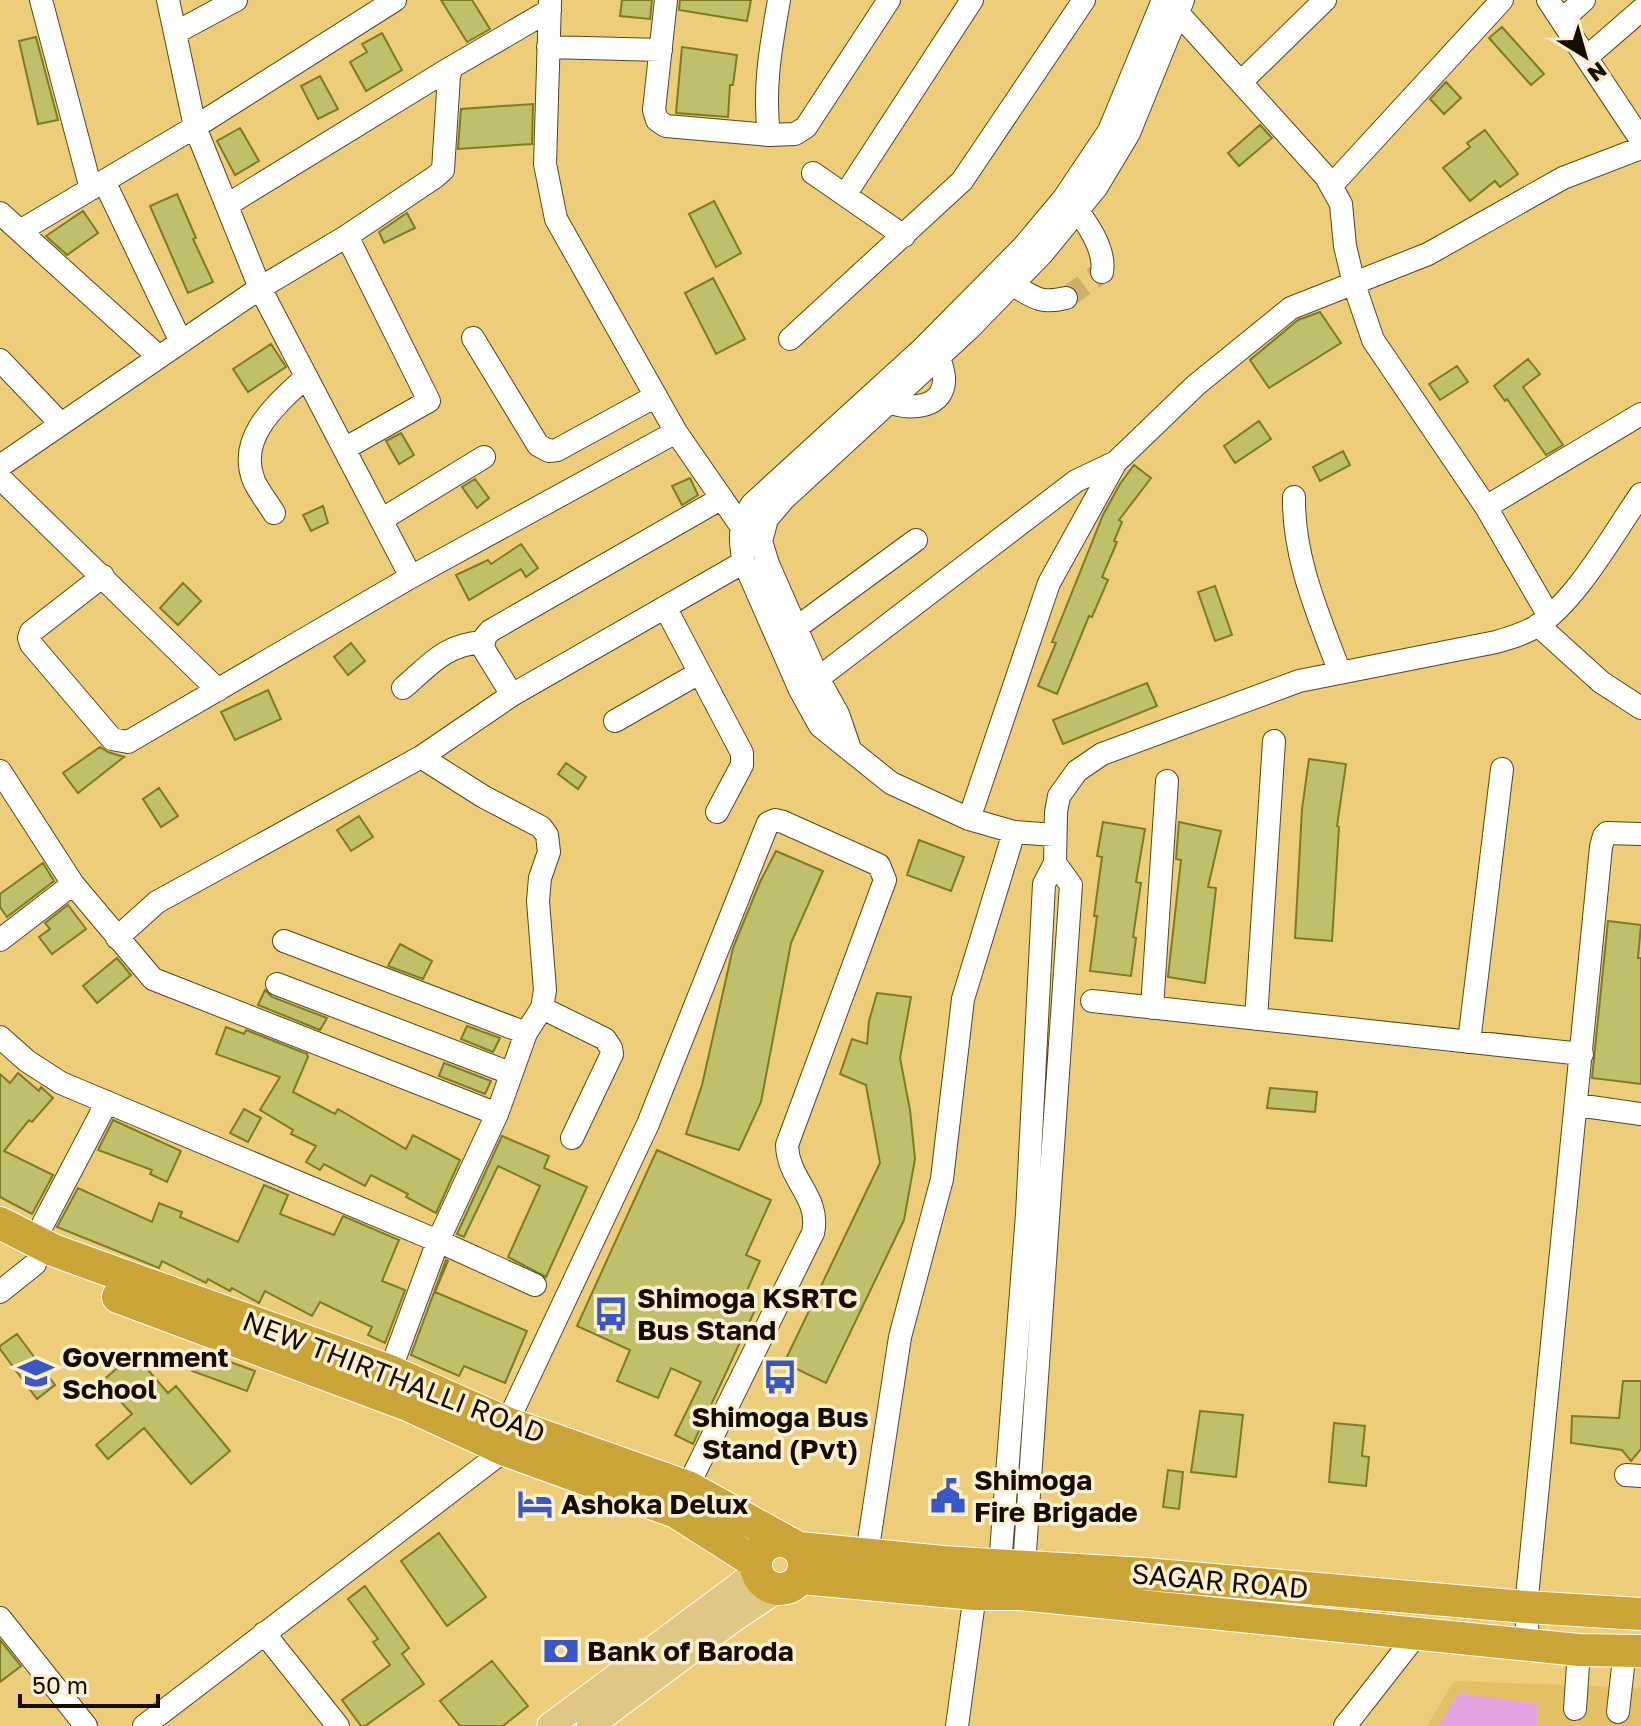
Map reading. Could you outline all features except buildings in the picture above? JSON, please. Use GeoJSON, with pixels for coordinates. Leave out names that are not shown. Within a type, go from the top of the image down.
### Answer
{"type":"FeatureCollection","features":[{"type":"Feature","properties":{"kind":"highway","name":"NEW THIRTHALLI ROAD"},"geometry":{"type":"LineString","coordinates":[[0,1223],[34,1252],[94,1265],[390,1371],[506,1436],[682,1499],[779,1565]]}},
{"type":"Feature","properties":{"kind":"highway"},"geometry":{"type":"LineString","coordinates":[[0,1247],[34,1252],[83,1285],[408,1405],[506,1436]]}},
{"type":"Feature","properties":{"kind":"highway","name":"SAGAR ROAD"},"geometry":{"type":"LineString","coordinates":[[779,1565],[867,1554],[1641,1614]]}},
{"type":"Feature","properties":{"kind":"highway","name":"SAGAR ROAD"},"geometry":{"type":"LineString","coordinates":[[779,1565],[975,1594],[1020,1594],[1579,1650],[1633,1650]]}},
{"type":"Feature","properties":{"kind":"main road"},"geometry":{"type":"LineString","coordinates":[[550,1726],[779,1565]]}},
{"type":"Feature","properties":{"kind":"main road"},"geometry":{"type":"LineString","coordinates":[[590,1726],[729,1622],[779,1565]]}},
{"type":"Feature","properties":{"kind":"street"},"geometry":{"type":"LineString","coordinates":[[41,0],[97,185],[181,342]]}},
{"type":"Feature","properties":{"kind":"street"},"geometry":{"type":"LineString","coordinates":[[168,0],[195,127],[260,288],[411,577]]}},
{"type":"Feature","properties":{"kind":"street"},"geometry":{"type":"LineString","coordinates":[[175,33],[236,0]]}},
{"type":"Feature","properties":{"kind":"street"},"geometry":{"type":"LineString","coordinates":[[20,231],[195,127],[374,7],[395,0]]}},
{"type":"Feature","properties":{"kind":"street"},"geometry":{"type":"LineString","coordinates":[[666,0],[654,110],[657,120],[666,126],[769,135],[795,134],[806,127],[889,0]]}},
{"type":"Feature","properties":{"kind":"street"},"geometry":{"type":"LineString","coordinates":[[769,135],[765,108],[766,73],[779,0]]}},
{"type":"Feature","properties":{"kind":"street"},"geometry":{"type":"LineString","coordinates":[[845,195],[972,0]]}},
{"type":"Feature","properties":{"kind":"street"},"geometry":{"type":"LineString","coordinates":[[790,339],[904,236],[969,172],[1084,0]]}},
{"type":"Feature","properties":{"kind":"street"},"geometry":{"type":"LineString","coordinates":[[1241,82],[1325,0]]}},
{"type":"Feature","properties":{"kind":"street"},"geometry":{"type":"LineString","coordinates":[[1331,186],[1502,0]]}},
{"type":"Feature","properties":{"kind":"street"},"geometry":{"type":"LineString","coordinates":[[1548,0],[1641,140]]}},
{"type":"Feature","properties":{"kind":"street"},"geometry":{"type":"LineString","coordinates":[[1562,20],[1584,0]]}},
{"type":"Feature","properties":{"kind":"street"},"geometry":{"type":"LineString","coordinates":[[1175,4],[1326,177],[1341,204],[1345,246],[1373,340],[1486,507],[1544,621],[1601,682],[1641,708]]}},
{"type":"Feature","properties":{"kind":"street"},"geometry":{"type":"LineString","coordinates":[[810,685],[744,562],[740,544],[741,526],[752,504],[924,347],[1023,247],[1071,205],[1096,188],[1129,133],[1175,4]]}},
{"type":"Feature","properties":{"kind":"street"},"geometry":{"type":"LineString","coordinates":[[550,5],[545,164],[556,219],[676,432],[741,526],[761,541]]}},
{"type":"Feature","properties":{"kind":"street"},"geometry":{"type":"LineString","coordinates":[[227,205],[550,5]]}},
{"type":"Feature","properties":{"kind":"street"},"geometry":{"type":"LineString","coordinates":[[1588,56],[1641,10]]}},
{"type":"Feature","properties":{"kind":"street"},"geometry":{"type":"LineString","coordinates":[[548,47],[661,50]]}},
{"type":"Feature","properties":{"kind":"street"},"geometry":{"type":"LineString","coordinates":[[0,466],[260,288],[347,236],[443,170],[452,67]]}},
{"type":"Feature","properties":{"kind":"street"},"geometry":{"type":"LineString","coordinates":[[969,819],[1049,583],[1116,462],[1196,385],[1291,308],[1428,254],[1563,178],[1641,148]]}},
{"type":"Feature","properties":{"kind":"street"},"geometry":{"type":"LineString","coordinates":[[813,173],[904,236]]}},
{"type":"Feature","properties":{"kind":"street"},"geometry":{"type":"LineString","coordinates":[[1071,205],[1102,253],[1102,272]]}},
{"type":"Feature","properties":{"kind":"street"},"geometry":{"type":"LineString","coordinates":[[1054,835],[1014,832],[969,819],[891,783],[820,726],[796,628],[761,541],[767,519],[784,499],[1013,285],[1071,205]]}},
{"type":"Feature","properties":{"kind":"street"},"geometry":{"type":"LineString","coordinates":[[0,213],[159,357]]}},
{"type":"Feature","properties":{"kind":"street"},"geometry":{"type":"LineString","coordinates":[[344,449],[429,401],[347,236]]}},
{"type":"Feature","properties":{"kind":"street"},"geometry":{"type":"LineString","coordinates":[[1013,285],[1039,300],[1048,302],[1066,298]]}},
{"type":"Feature","properties":{"kind":"street"},"geometry":{"type":"LineString","coordinates":[[473,338],[538,445],[549,451],[557,450],[656,396]]}},
{"type":"Feature","properties":{"kind":"street"},"geometry":{"type":"LineString","coordinates":[[0,360],[61,424]]}},
{"type":"Feature","properties":{"kind":"street"},"geometry":{"type":"LineString","coordinates":[[274,513],[253,480],[251,455],[256,432],[267,414],[306,377]]}},
{"type":"Feature","properties":{"kind":"street"},"geometry":{"type":"LineString","coordinates":[[1486,507],[1641,414]]}},
{"type":"Feature","properties":{"kind":"street"},"geometry":{"type":"LineString","coordinates":[[103,576],[31,632],[29,638],[112,739],[128,742],[411,577],[676,432]]}},
{"type":"Feature","properties":{"kind":"street"},"geometry":{"type":"LineString","coordinates":[[381,520],[484,457]]}},
{"type":"Feature","properties":{"kind":"street"},"geometry":{"type":"LineString","coordinates":[[810,685],[1076,481],[1116,462]]}},
{"type":"Feature","properties":{"kind":"street"},"geometry":{"type":"LineString","coordinates":[[0,478],[218,690]]}},
{"type":"Feature","properties":{"kind":"street"},"geometry":{"type":"LineString","coordinates":[[1012,1566],[1044,884],[1055,863],[1054,835],[1059,796],[1077,771],[1102,754],[1299,681],[1496,642],[1524,633],[1544,621],[1567,600],[1641,494]]}},
{"type":"Feature","properties":{"kind":"street"},"geometry":{"type":"LineString","coordinates":[[1294,497],[1293,521],[1301,565],[1340,673]]}},
{"type":"Feature","properties":{"kind":"street"},"geometry":{"type":"LineString","coordinates":[[512,695],[483,648],[490,631],[722,498]]}},
{"type":"Feature","properties":{"kind":"street"},"geometry":{"type":"LineString","coordinates":[[796,628],[916,540]]}},
{"type":"Feature","properties":{"kind":"street"},"geometry":{"type":"LineString","coordinates":[[117,938],[157,902],[421,757],[512,695],[744,562]]}},
{"type":"Feature","properties":{"kind":"street"},"geometry":{"type":"LineString","coordinates":[[665,607],[742,753],[742,765],[717,812]]}},
{"type":"Feature","properties":{"kind":"street"},"geometry":{"type":"LineString","coordinates":[[403,688],[447,650],[461,643],[483,642]]}},
{"type":"Feature","properties":{"kind":"street"},"geometry":{"type":"LineString","coordinates":[[615,721],[699,673]]}},
{"type":"Feature","properties":{"kind":"street"},"geometry":{"type":"LineString","coordinates":[[1256,1019],[1274,741]]}},
{"type":"Feature","properties":{"kind":"street"},"geometry":{"type":"LineString","coordinates":[[390,1371],[438,1241],[497,1114],[526,1033],[542,1008],[545,990],[538,901],[540,878],[549,852],[547,835],[541,827],[484,797],[421,757]]}},
{"type":"Feature","properties":{"kind":"street"},"geometry":{"type":"LineString","coordinates":[[1469,1042],[1502,769]]}},
{"type":"Feature","properties":{"kind":"street"},"geometry":{"type":"LineString","coordinates":[[0,771],[73,884],[153,979],[497,1114]]}},
{"type":"Feature","properties":{"kind":"street"},"geometry":{"type":"LineString","coordinates":[[1152,1008],[1167,781]]}},
{"type":"Feature","properties":{"kind":"street"},"geometry":{"type":"LineString","coordinates":[[144,1726],[264,1633],[506,1436],[648,1124],[768,823],[775,820],[879,865],[885,880],[787,1145],[787,1159],[793,1173],[814,1207],[816,1220],[813,1233],[682,1499]]}},
{"type":"Feature","properties":{"kind":"street"},"geometry":{"type":"LineString","coordinates":[[867,1554],[900,1337],[942,1179],[963,999],[1014,832]]}},
{"type":"Feature","properties":{"kind":"street"},"geometry":{"type":"LineString","coordinates":[[1528,1643],[1526,1607],[1601,847],[1607,833],[1641,834]]}},
{"type":"Feature","properties":{"kind":"street"},"geometry":{"type":"LineString","coordinates":[[0,940],[73,884]]}},
{"type":"Feature","properties":{"kind":"street"},"geometry":{"type":"LineString","coordinates":[[284,941],[526,1033]]}},
{"type":"Feature","properties":{"kind":"street"},"geometry":{"type":"LineString","coordinates":[[277,984],[510,1073]]}},
{"type":"Feature","properties":{"kind":"street"},"geometry":{"type":"LineString","coordinates":[[1092,1001],[1582,1054]]}},
{"type":"Feature","properties":{"kind":"street"},"geometry":{"type":"LineString","coordinates":[[542,1008],[605,1039],[611,1048],[612,1054],[572,1138]]}},
{"type":"Feature","properties":{"kind":"street"},"geometry":{"type":"LineString","coordinates":[[0,1037],[27,1061],[61,1083],[438,1241],[535,1285]]}},
{"type":"Feature","properties":{"kind":"street"},"geometry":{"type":"LineString","coordinates":[[0,1292],[34,1252],[107,1102]]}},
{"type":"Feature","properties":{"kind":"street"},"geometry":{"type":"LineString","coordinates":[[1577,1105],[1641,1114]]}},
{"type":"Feature","properties":{"kind":"street"},"geometry":{"type":"LineString","coordinates":[[957,1726],[975,1594]]}},
{"type":"Feature","properties":{"kind":"street"},"geometry":{"type":"LineString","coordinates":[[0,1618],[86,1726]]}},
{"type":"Feature","properties":{"kind":"street"},"geometry":{"type":"LineString","coordinates":[[264,1633],[338,1726]]}},
{"type":"Feature","properties":{"kind":"street"},"geometry":{"type":"LineString","coordinates":[[1345,1726],[1417,1634]]}},
{"type":"Feature","properties":{"kind":"street"},"geometry":{"type":"LineString","coordinates":[[1573,1719],[1579,1650]]}},
{"type":"Feature","properties":{"kind":"street"},"geometry":{"type":"LineString","coordinates":[[1617,1721],[1633,1650]]}},
{"type":"Feature","properties":{"kind":"shaded area"},"geometry":{"type":"Polygon","coordinates":[[[1454,1681],[1641,1688],[1641,1726],[1427,1726],[1454,1681]]]}},
{"type":"Feature","properties":{"kind":"shaded area"},"geometry":{"type":"Polygon","coordinates":[[[1458,1693],[1538,1704],[1537,1726],[1438,1726],[1458,1693]]]}},
{"type":"Feature","properties":{"kind":"tunnel"},"geometry":{"type":"LineString","coordinates":[[1066,298],[1102,272]]}},
{"type":"Feature","properties":{"kind":"place","name":"Shimoga KSRTC Bus Stand"},"geometry":{"type":"Point","coordinates":[611,1314]}},
{"type":"Feature","properties":{"kind":"place","name":"Government School"},"geometry":{"type":"Point","coordinates":[36,1373]}},
{"type":"Feature","properties":{"kind":"place","name":"Shimoga Bus Stand (Pvt)"},"geometry":{"type":"Point","coordinates":[780,1377]}},
{"type":"Feature","properties":{"kind":"place","name":"Shimoga Fire Brigade"},"geometry":{"type":"Point","coordinates":[948,1496]}},
{"type":"Feature","properties":{"kind":"place","name":"Ashoka Delux"},"geometry":{"type":"Point","coordinates":[535,1504]}},
{"type":"Feature","properties":{"kind":"place","name":"Bank of Baroda"},"geometry":{"type":"Point","coordinates":[561,1651]}}]}
